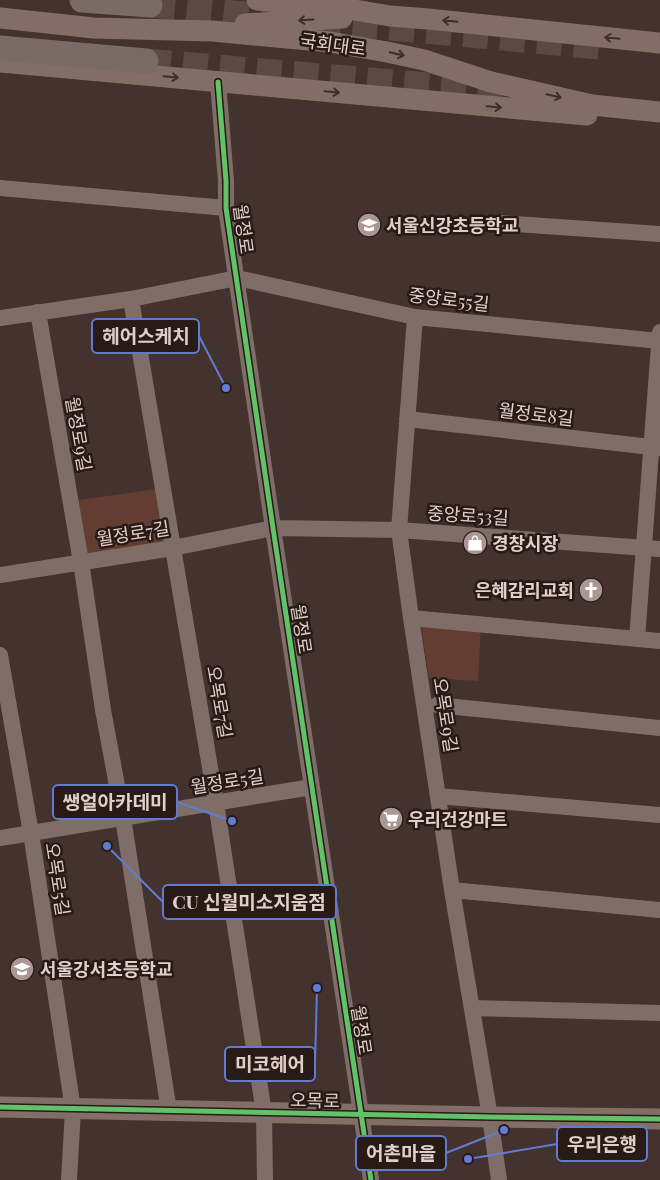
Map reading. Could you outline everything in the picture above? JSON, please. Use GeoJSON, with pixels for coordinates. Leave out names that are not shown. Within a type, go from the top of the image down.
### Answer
{"type":"FeatureCollection","features":[{"type":"Feature","properties":{"kind":"highway"},"geometry":{"type":"LineString","coordinates":[[82,0],[150,5]]}},
{"type":"Feature","properties":{"kind":"highway"},"geometry":{"type":"LineString","coordinates":[[0,48],[146,61]]}},
{"type":"Feature","properties":{"kind":"main road"},"geometry":{"type":"LineString","coordinates":[[257,0],[330,6],[390,16],[660,44]]}},
{"type":"Feature","properties":{"kind":"main road","name":"국회대로"},"geometry":{"type":"LineString","coordinates":[[0,9],[111,20],[241,24],[390,16]]}},
{"type":"Feature","properties":{"kind":"main road","name":"국회대로"},"geometry":{"type":"LineString","coordinates":[[0,18],[94,28],[212,31],[330,42],[424,60],[491,82],[592,105],[660,112]]}},
{"type":"Feature","properties":{"kind":"main road"},"geometry":{"type":"LineString","coordinates":[[0,62],[660,122]]}},
{"type":"Feature","properties":{"kind":"main road","name":"오목로"},"geometry":{"type":"LineString","coordinates":[[0,1107],[660,1119]]}},
{"type":"Feature","properties":{"kind":"street","name":"월정로"},"geometry":{"type":"LineString","coordinates":[[218,82],[226,181],[226,208],[371,1180]]}},
{"type":"Feature","properties":{"kind":"street"},"geometry":{"type":"LineString","coordinates":[[0,188],[226,208]]}},
{"type":"Feature","properties":{"kind":"street"},"geometry":{"type":"LineString","coordinates":[[501,223],[660,234]]}},
{"type":"Feature","properties":{"kind":"street"},"geometry":{"type":"LineString","coordinates":[[0,318],[131,300],[237,278]]}},
{"type":"Feature","properties":{"kind":"street","name":"중앙로55길"},"geometry":{"type":"LineString","coordinates":[[237,278],[415,317],[660,338]]}},
{"type":"Feature","properties":{"kind":"street","name":"오목로7길"},"geometry":{"type":"LineString","coordinates":[[131,300],[216,803],[264,1113]]}},
{"type":"Feature","properties":{"kind":"street","name":"월정로9길"},"geometry":{"type":"LineString","coordinates":[[38,312],[123,818]]}},
{"type":"Feature","properties":{"kind":"street","name":"오목로9길"},"geometry":{"type":"LineString","coordinates":[[415,317],[399,530],[452,890],[499,1180]]}},
{"type":"Feature","properties":{"kind":"street"},"geometry":{"type":"LineString","coordinates":[[637,639],[652,548],[660,338]]}},
{"type":"Feature","properties":{"kind":"street","name":"월정로8길"},"geometry":{"type":"LineString","coordinates":[[407,419],[656,448]]}},
{"type":"Feature","properties":{"kind":"street","name":"중앙로53길"},"geometry":{"type":"LineString","coordinates":[[273,528],[399,530],[652,548]]}},
{"type":"Feature","properties":{"kind":"street","name":"월정로7길"},"geometry":{"type":"LineString","coordinates":[[0,575],[173,548],[273,528]]}},
{"type":"Feature","properties":{"kind":"street"},"geometry":{"type":"LineString","coordinates":[[411,618],[660,641]]}},
{"type":"Feature","properties":{"kind":"street","name":"오목로5길"},"geometry":{"type":"LineString","coordinates":[[0,655],[73,1109],[69,1180]]}},
{"type":"Feature","properties":{"kind":"street"},"geometry":{"type":"LineString","coordinates":[[437,705],[660,728]]}},
{"type":"Feature","properties":{"kind":"street","name":"월정로5길"},"geometry":{"type":"LineString","coordinates":[[0,838],[312,787]]}},
{"type":"Feature","properties":{"kind":"street"},"geometry":{"type":"LineString","coordinates":[[438,796],[660,815]]}},
{"type":"Feature","properties":{"kind":"street"},"geometry":{"type":"LineString","coordinates":[[123,818],[169,1111]]}},
{"type":"Feature","properties":{"kind":"street"},"geometry":{"type":"LineString","coordinates":[[452,890],[660,910]]}},
{"type":"Feature","properties":{"kind":"street"},"geometry":{"type":"LineString","coordinates":[[472,1008],[660,1013]]}},
{"type":"Feature","properties":{"kind":"street","name":"오목로"},"geometry":{"type":"LineString","coordinates":[[264,1113],[265,1180]]}},
{"type":"Feature","properties":{"kind":"shaded area"},"geometry":{"type":"Polygon","coordinates":[[[162,488],[171,546],[82,560],[73,501],[162,488]]]}},
{"type":"Feature","properties":{"kind":"shaded area"},"geometry":{"type":"Polygon","coordinates":[[[420,619],[481,624],[478,681],[429,678],[420,619]]]}},
{"type":"Feature","properties":{"kind":"tunnel"},"geometry":{"type":"LineString","coordinates":[[150,5],[277,17]]}},
{"type":"Feature","properties":{"kind":"tunnel"},"geometry":{"type":"LineString","coordinates":[[316,21],[610,48]]}},
{"type":"Feature","properties":{"kind":"tunnel"},"geometry":{"type":"LineString","coordinates":[[146,61],[512,92]]}},
{"type":"Feature","properties":{"kind":"cycle path"},"geometry":{"type":"LineString","coordinates":[[218,82],[226,181],[226,208],[371,1180]]}},
{"type":"Feature","properties":{"kind":"cycle path"},"geometry":{"type":"LineString","coordinates":[[0,1107],[660,1119]]}},
{"type":"Feature","properties":{"kind":"place","name":"서울신강초등학교"},"geometry":{"type":"Point","coordinates":[369,225]}},
{"type":"Feature","properties":{"kind":"place","name":"헤어스케치"},"geometry":{"type":"Point","coordinates":[226,388]}},
{"type":"Feature","properties":{"kind":"place","name":"경창시장"},"geometry":{"type":"Point","coordinates":[475,543]}},
{"type":"Feature","properties":{"kind":"place","name":"은혜감리교회"},"geometry":{"type":"Point","coordinates":[591,590]}},
{"type":"Feature","properties":{"kind":"place","name":"우리건강마트"},"geometry":{"type":"Point","coordinates":[391,819]}},
{"type":"Feature","properties":{"kind":"place","name":"쌩얼아카데미"},"geometry":{"type":"Point","coordinates":[232,821]}},
{"type":"Feature","properties":{"kind":"place","name":"CU 신월미소지움점"},"geometry":{"type":"Point","coordinates":[107,846]}},
{"type":"Feature","properties":{"kind":"place","name":"서울강서초등학교"},"geometry":{"type":"Point","coordinates":[22,969]}},
{"type":"Feature","properties":{"kind":"place","name":"미코헤어"},"geometry":{"type":"Point","coordinates":[317,988]}},
{"type":"Feature","properties":{"kind":"place","name":"어촌마을"},"geometry":{"type":"Point","coordinates":[504,1130]}},
{"type":"Feature","properties":{"kind":"place","name":"우리은행"},"geometry":{"type":"Point","coordinates":[468,1159]}}]}
